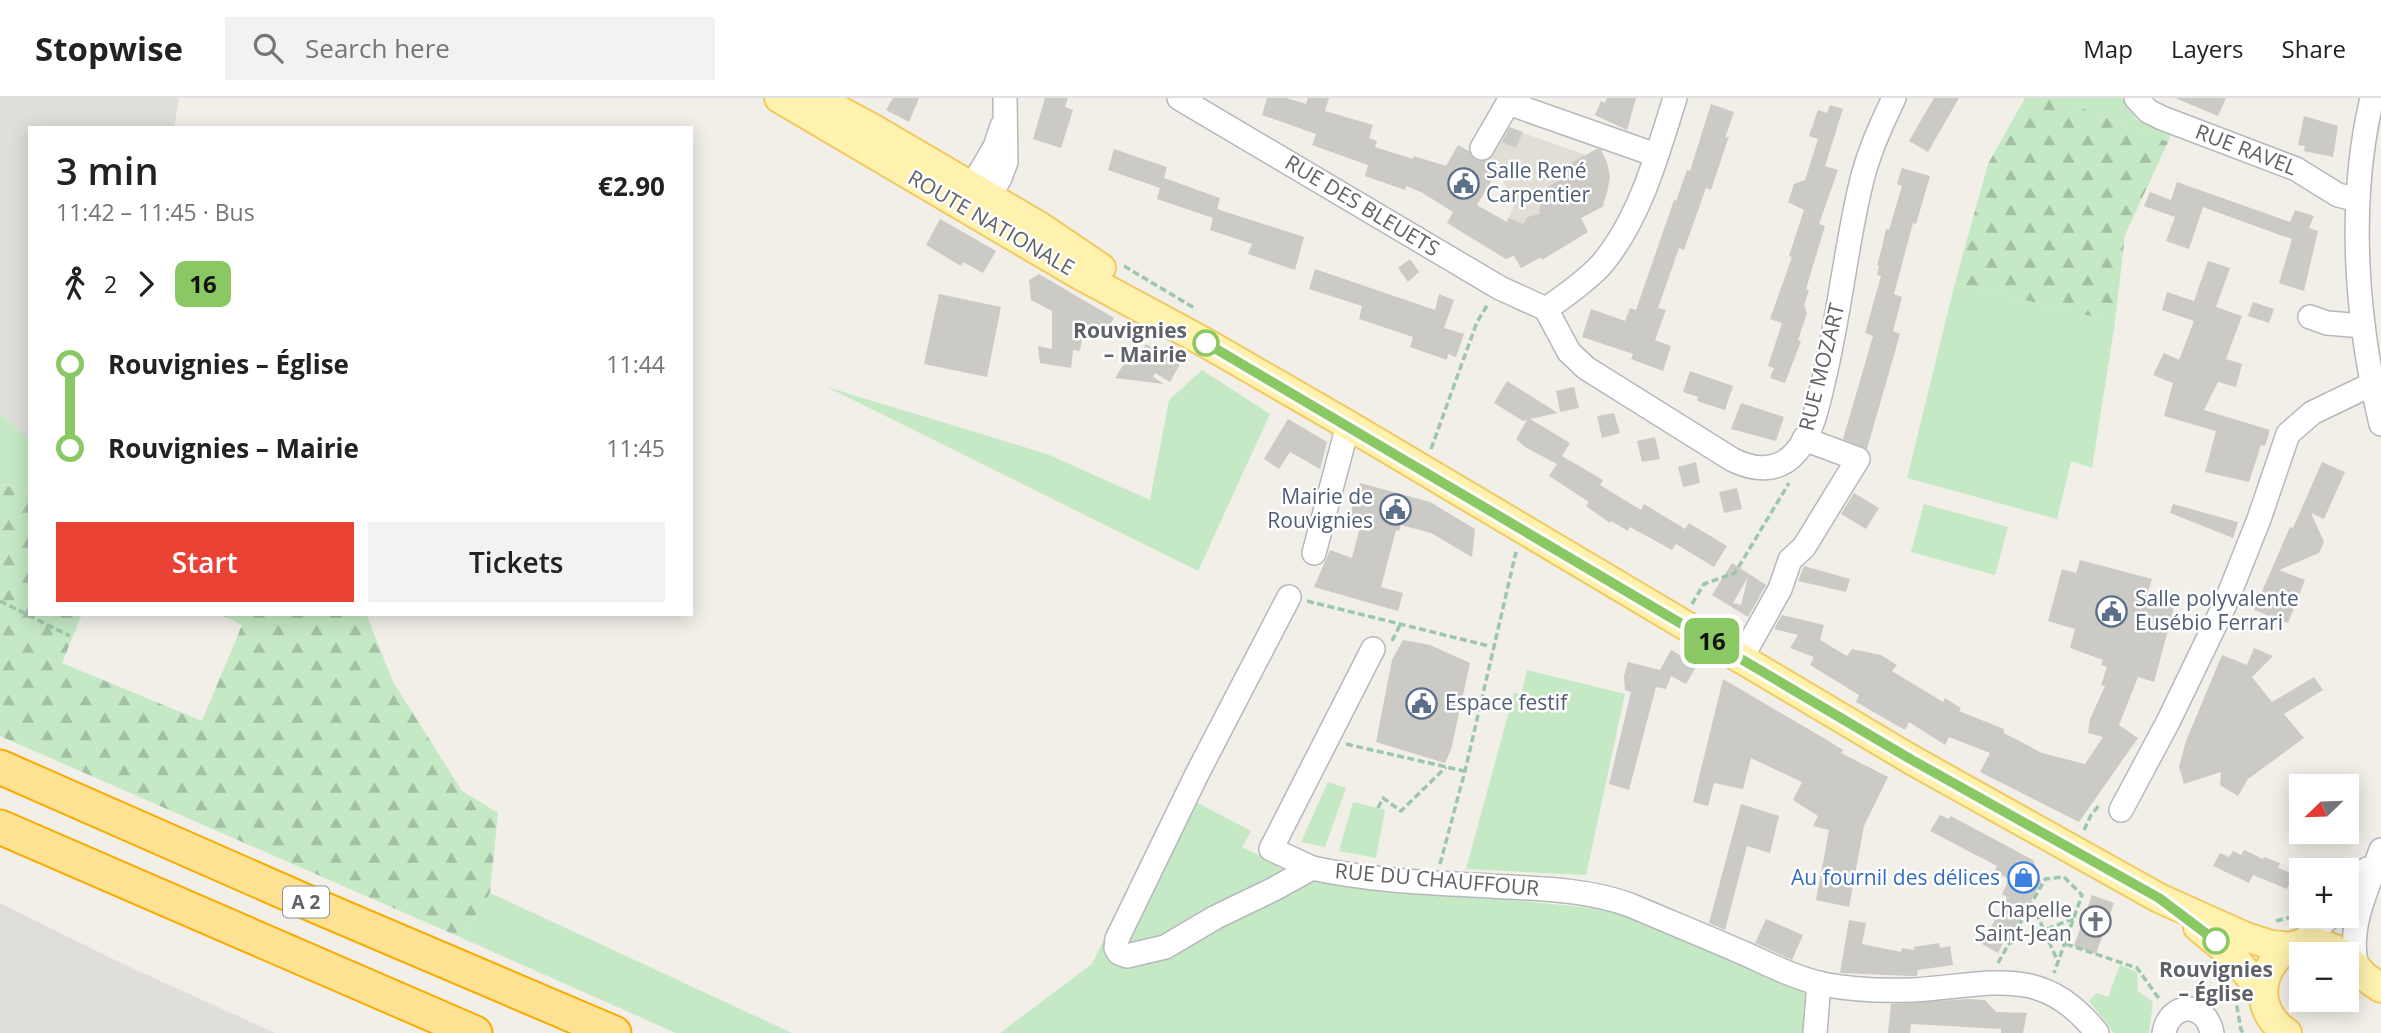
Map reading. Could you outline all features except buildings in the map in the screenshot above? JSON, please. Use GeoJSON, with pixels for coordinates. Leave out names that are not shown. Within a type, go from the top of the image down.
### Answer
{"type":"FeatureCollection","features":[{"type":"Feature","properties":{"kind":"highway","name":"A 2"},"geometry":{"type":"LineString","coordinates":[[0,767],[354,923],[614,1033]]}},
{"type":"Feature","properties":{"kind":"highway","name":"A 2"},"geometry":{"type":"LineString","coordinates":[[0,827],[475,1033]]}},
{"type":"Feature","properties":{"kind":"main road","name":"ROUTE NATIONALE"},"geometry":{"type":"LineString","coordinates":[[779,98],[975,201]]}},
{"type":"Feature","properties":{"kind":"main road","name":"ROUTE NATIONALE"},"geometry":{"type":"LineString","coordinates":[[816,98],[866,124],[1098,285],[1206,343],[1348,425],[1912,760],[2159,898],[2246,937],[2265,943],[2289,945]]}},
{"type":"Feature","properties":{"kind":"main road","name":"ROUTE NATIONALE"},"geometry":{"type":"LineString","coordinates":[[2159,898],[2232,955],[2254,1019],[2276,1024],[2287,1033]]}},
{"type":"Feature","properties":{"kind":"main road"},"geometry":{"type":"LineString","coordinates":[[2254,1019],[2270,966],[2279,955],[2289,949]]}},
{"type":"Feature","properties":{"kind":"street","name":"RUE DES BLEUETS"},"geometry":{"type":"LineString","coordinates":[[1179,98],[1500,288],[1546,309]]}},
{"type":"Feature","properties":{"kind":"street"},"geometry":{"type":"LineString","coordinates":[[1546,309],[1591,274],[1618,243],[1633,215],[1657,155],[1675,98]]}},
{"type":"Feature","properties":{"kind":"street","name":"RUE MOZART"},"geometry":{"type":"LineString","coordinates":[[1546,309],[1561,341],[1577,361],[1734,460],[1765,469],[1774,467],[1798,448],[1815,413],[1827,367],[1860,184],[1878,132],[1894,98]]}},
{"type":"Feature","properties":{"kind":"street","name":"RUE RAVEL"},"geometry":{"type":"LineString","coordinates":[[2136,98],[2148,111],[2162,118],[2296,169],[2338,195],[2358,200]]}},
{"type":"Feature","properties":{"kind":"street"},"geometry":{"type":"LineString","coordinates":[[2372,98],[2364,136],[2358,200],[2360,291],[2372,384],[2381,424]]}},
{"type":"Feature","properties":{"kind":"street"},"geometry":{"type":"LineString","coordinates":[[1482,148],[1508,103],[1657,155]]}},
{"type":"Feature","properties":{"kind":"street"},"geometry":{"type":"LineString","coordinates":[[975,201],[998,140],[1005,107]]}},
{"type":"Feature","properties":{"kind":"street"},"geometry":{"type":"LineString","coordinates":[[2310,317],[2335,324],[2363,326]]}},
{"type":"Feature","properties":{"kind":"street"},"geometry":{"type":"LineString","coordinates":[[2121,810],[2168,722],[2226,602],[2259,519],[2288,434],[2312,413],[2372,384]]}},
{"type":"Feature","properties":{"kind":"street"},"geometry":{"type":"LineString","coordinates":[[1314,553],[1348,425]]}},
{"type":"Feature","properties":{"kind":"street"},"geometry":{"type":"LineString","coordinates":[[1741,659],[1780,589],[1790,560],[1804,547],[1858,459],[1798,448]]}},
{"type":"Feature","properties":{"kind":"street","name":"RUE DU CHAUFFOUR"},"geometry":{"type":"LineString","coordinates":[[1289,597],[1198,772],[1117,939],[1116,948],[1119,953],[1127,956],[1165,947],[1216,917],[1312,868],[1358,877],[1563,890],[1619,900],[1792,974],[1846,988],[1884,991],[2014,983],[2048,991],[2075,1007],[2097,1033]]}},
{"type":"Feature","properties":{"kind":"street"},"geometry":{"type":"LineString","coordinates":[[1312,868],[1271,849],[1373,649]]}},
{"type":"Feature","properties":{"kind":"street"},"geometry":{"type":"LineString","coordinates":[[2359,881],[2381,850]]}},
{"type":"Feature","properties":{"kind":"street"},"geometry":{"type":"LineString","coordinates":[[2355,942],[2356,929],[2381,850]]}},
{"type":"Feature","properties":{"kind":"street"},"geometry":{"type":"LineString","coordinates":[[2300,942],[2316,928]]}},
{"type":"Feature","properties":{"kind":"street"},"geometry":{"type":"LineString","coordinates":[[1815,1033],[1819,983]]}},
{"type":"Feature","properties":{"kind":"street"},"geometry":{"type":"LineString","coordinates":[[2168,1024],[2189,1009],[2201,1011],[2210,1022],[2213,1033]]}},
{"type":"Feature","properties":{"kind":"path"},"geometry":{"type":"LineString","coordinates":[[1423,471],[1477,322],[1500,288]]}},
{"type":"Feature","properties":{"kind":"path"},"geometry":{"type":"LineString","coordinates":[[1681,623],[1704,584],[1735,573],[1791,480],[1798,448]]}},
{"type":"Feature","properties":{"kind":"path"},"geometry":{"type":"LineString","coordinates":[[1435,883],[1465,771],[1521,529]]}},
{"type":"Feature","properties":{"kind":"path"},"geometry":{"type":"LineString","coordinates":[[1289,597],[1489,646]]}},
{"type":"Feature","properties":{"kind":"path"},"geometry":{"type":"LineString","coordinates":[[0,601],[28,615]]}},
{"type":"Feature","properties":{"kind":"path"},"geometry":{"type":"LineString","coordinates":[[30,616],[70,636]]}},
{"type":"Feature","properties":{"kind":"path"},"geometry":{"type":"LineString","coordinates":[[1327,739],[1465,771]]}},
{"type":"Feature","properties":{"kind":"path"},"geometry":{"type":"LineString","coordinates":[[1378,808],[1383,798],[1401,811],[1446,767]]}},
{"type":"Feature","properties":{"kind":"path"},"geometry":{"type":"LineString","coordinates":[[1987,983],[2045,878],[2064,877],[2082,895],[2048,991]]}},
{"type":"Feature","properties":{"kind":"path"},"geometry":{"type":"LineString","coordinates":[[2032,902],[2059,962]]}},
{"type":"Feature","properties":{"kind":"path"},"geometry":{"type":"LineString","coordinates":[[2008,944],[2075,918]]}},
{"type":"Feature","properties":{"kind":"path"},"geometry":{"type":"LineString","coordinates":[[2066,944],[2137,968],[2168,1024]]}},
{"type":"Feature","properties":{"kind":"shaded area"},"geometry":{"type":"Polygon","coordinates":[[[0,98],[179,98],[174,126],[28,126],[28,438],[0,413],[0,98]]]}},
{"type":"Feature","properties":{"kind":"shaded area"},"geometry":{"type":"Polygon","coordinates":[[[1503,126],[1586,155],[1600,148],[1610,177],[1602,200],[1605,205],[1585,216],[1579,216],[1588,232],[1521,268],[1514,256],[1506,259],[1486,246],[1504,229],[1514,205],[1498,169],[1483,161],[1503,126]]]}},
{"type":"Feature","properties":{"kind":"shaded area"},"geometry":{"type":"Polygon","coordinates":[[[0,903],[121,963],[275,1033],[0,1033],[0,903]]]}},
{"type":"Feature","properties":{"kind":"green space"},"geometry":{"type":"Polygon","coordinates":[[[2025,98],[2056,98],[2168,142],[2125,235],[2115,322],[1955,283],[1988,164],[2025,98]]]}},
{"type":"Feature","properties":{"kind":"green space"},"geometry":{"type":"Polygon","coordinates":[[[2056,98],[2122,98],[2137,120],[2171,133],[2168,142],[2056,98]]]}},
{"type":"Feature","properties":{"kind":"green space"},"geometry":{"type":"Polygon","coordinates":[[[1955,283],[2115,322],[2092,468],[2071,461],[2057,519],[1907,478],[1955,283]]]}},
{"type":"Feature","properties":{"kind":"green space"},"geometry":{"type":"Polygon","coordinates":[[[1202,370],[1270,414],[1198,571],[827,387],[1047,454],[1150,500],[1169,400],[1202,370]]]}},
{"type":"Feature","properties":{"kind":"green space"},"geometry":{"type":"Polygon","coordinates":[[[0,413],[28,438],[28,491],[0,484],[0,413]]]}},
{"type":"Feature","properties":{"kind":"green space"},"geometry":{"type":"Polygon","coordinates":[[[0,484],[28,491],[28,616],[81,616],[62,663],[202,721],[242,625],[223,616],[367,616],[393,682],[462,791],[498,813],[490,893],[462,938],[0,736],[0,484]]]}},
{"type":"Feature","properties":{"kind":"green space"},"geometry":{"type":"Polygon","coordinates":[[[1924,504],[2008,527],[1995,575],[1911,552],[1924,504]]]}},
{"type":"Feature","properties":{"kind":"green space"},"geometry":{"type":"Polygon","coordinates":[[[1527,670],[1625,694],[1586,875],[1466,869],[1514,693],[1521,694],[1527,670]]]}},
{"type":"Feature","properties":{"kind":"green space"},"geometry":{"type":"Polygon","coordinates":[[[1328,782],[1346,788],[1325,847],[1301,842],[1328,782]]]}},
{"type":"Feature","properties":{"kind":"green space"},"geometry":{"type":"Polygon","coordinates":[[[1175,791],[1251,831],[1242,847],[1313,880],[1631,912],[1781,984],[1829,1001],[1825,1033],[1000,1033],[1092,964],[1175,791]]]}},
{"type":"Feature","properties":{"kind":"green space"},"geometry":{"type":"Polygon","coordinates":[[[1353,802],[1385,810],[1376,858],[1339,851],[1353,802]]]}},
{"type":"Feature","properties":{"kind":"green space"},"geometry":{"type":"Polygon","coordinates":[[[490,893],[792,1033],[676,1033],[462,938],[490,893]]]}},
{"type":"Feature","properties":{"kind":"green space"},"geometry":{"type":"Polygon","coordinates":[[[2120,965],[2137,972],[2138,991],[2153,1002],[2149,1033],[2114,1033],[2089,1001],[2097,993],[2108,997],[2120,965]]]}},
{"type":"Feature","properties":{"kind":"bus line","name":"16"},"geometry":{"type":"LineString","coordinates":[[1206,343],[1912,760],[2159,898],[2216,941]]}},
{"type":"Feature","properties":{"kind":"place","name":"Salle René Carpentier"},"geometry":{"type":"Point","coordinates":[1463,183]}},
{"type":"Feature","properties":{"kind":"place","name":"Rouvignies – Mairie"},"geometry":{"type":"Point","coordinates":[1206,343]}},
{"type":"Feature","properties":{"kind":"place","name":"Mairie de Rouvignies"},"geometry":{"type":"Point","coordinates":[1396,509]}},
{"type":"Feature","properties":{"kind":"place","name":"Salle polyvalente Eusébio Ferrari"},"geometry":{"type":"Point","coordinates":[2112,611]}},
{"type":"Feature","properties":{"kind":"place","name":"Espace festif"},"geometry":{"type":"Point","coordinates":[1422,703]}},
{"type":"Feature","properties":{"kind":"place","name":"Au fournil des délices"},"geometry":{"type":"Point","coordinates":[2023,878]}},
{"type":"Feature","properties":{"kind":"place","name":"Chapelle Saint-Jean"},"geometry":{"type":"Point","coordinates":[2095,922]}},
{"type":"Feature","properties":{"kind":"place","name":"Rouvignies – Église"},"geometry":{"type":"Point","coordinates":[2216,941]}}]}
